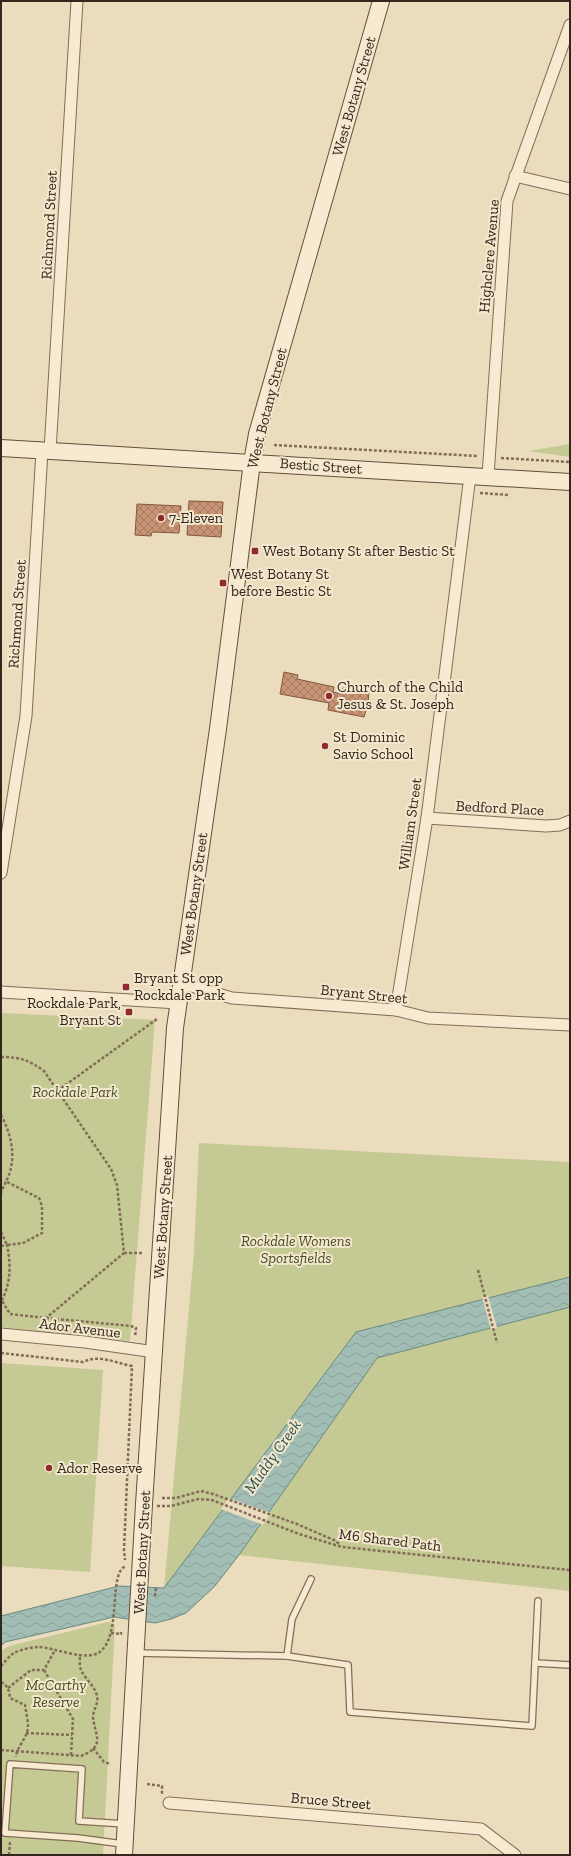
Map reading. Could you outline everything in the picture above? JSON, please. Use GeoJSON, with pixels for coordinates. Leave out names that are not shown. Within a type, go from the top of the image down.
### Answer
{"type":"FeatureCollection","features":[{"type":"Feature","properties":{"kind":"main road","name":"West Botany Street"},"geometry":{"type":"LineString","coordinates":[[125,1850],[142,1570],[144,1504],[178,1003],[218,729],[252,462],[264,412],[382,1]]}},
{"type":"Feature","properties":{"kind":"main road","name":"Bestic Street"},"geometry":{"type":"LineString","coordinates":[[1,448],[570,482]]}},
{"type":"Feature","properties":{"kind":"street","name":"Richmond Street"},"geometry":{"type":"LineString","coordinates":[[1,873],[26,716],[77,1]]}},
{"type":"Feature","properties":{"kind":"street","name":"Highclere Avenue"},"geometry":{"type":"LineString","coordinates":[[488,476],[507,201],[570,25]]}},
{"type":"Feature","properties":{"kind":"street"},"geometry":{"type":"LineString","coordinates":[[515,176],[570,189]]}},
{"type":"Feature","properties":{"kind":"street","name":"William Street"},"geometry":{"type":"LineString","coordinates":[[396,1010],[427,818],[470,476]]}},
{"type":"Feature","properties":{"kind":"street","name":"Bedford Place"},"geometry":{"type":"LineString","coordinates":[[427,818],[546,826],[570,821]]}},
{"type":"Feature","properties":{"kind":"street","name":"Bryant Street"},"geometry":{"type":"LineString","coordinates":[[181,983],[232,998],[396,1010],[428,1018],[570,1025]]}},
{"type":"Feature","properties":{"kind":"street"},"geometry":{"type":"LineString","coordinates":[[1,992],[178,1003]]}},
{"type":"Feature","properties":{"kind":"street","name":"Ador Avenue"},"geometry":{"type":"LineString","coordinates":[[1,1334],[85,1342],[155,1352]]}},
{"type":"Feature","properties":{"kind":"street","name":"Bruce Street"},"geometry":{"type":"LineString","coordinates":[[169,1803],[481,1829],[515,1855]]}},
{"type":"Feature","properties":{"kind":"lane"},"geometry":{"type":"LineString","coordinates":[[287,1656],[292,1620],[311,1579]]}},
{"type":"Feature","properties":{"kind":"lane"},"geometry":{"type":"LineString","coordinates":[[137,1647],[287,1656],[348,1665],[350,1712],[532,1726],[538,1601]]}},
{"type":"Feature","properties":{"kind":"lane"},"geometry":{"type":"LineString","coordinates":[[535,1663],[570,1665]]}},
{"type":"Feature","properties":{"kind":"lane"},"geometry":{"type":"LineString","coordinates":[[125,1850],[78,1838],[6,1833],[10,1764],[82,1769],[79,1821],[126,1824]]}},
{"type":"Feature","properties":{"kind":"path"},"geometry":{"type":"LineString","coordinates":[[274,445],[570,462]]}},
{"type":"Feature","properties":{"kind":"path"},"geometry":{"type":"LineString","coordinates":[[58,1091],[157,1019]]}},
{"type":"Feature","properties":{"kind":"path"},"geometry":{"type":"LineString","coordinates":[[1,1057],[13,1057],[30,1060],[44,1071],[113,1174],[117,1185],[124,1253]]}},
{"type":"Feature","properties":{"kind":"path"},"geometry":{"type":"LineString","coordinates":[[1,1115],[7,1126],[12,1144],[12,1166],[1,1193]]}},
{"type":"Feature","properties":{"kind":"path"},"geometry":{"type":"LineString","coordinates":[[1,1246],[24,1243],[42,1233],[42,1206],[39,1198],[5,1181]]}},
{"type":"Feature","properties":{"kind":"path"},"geometry":{"type":"LineString","coordinates":[[1,1232],[7,1245],[11,1264],[9,1279],[2,1300],[10,1314],[131,1326],[136,1328],[135,1336]]}},
{"type":"Feature","properties":{"kind":"path"},"geometry":{"type":"LineString","coordinates":[[46,1318],[124,1253],[142,1253]]}},
{"type":"Feature","properties":{"kind":"path"},"geometry":{"type":"LineString","coordinates":[[478,1270],[497,1343]]}},
{"type":"Feature","properties":{"kind":"path","name":"Ador Avenue"},"geometry":{"type":"LineString","coordinates":[[1,1353],[83,1362],[91,1358],[100,1358],[132,1366],[124,1550],[126,1566]]}},
{"type":"Feature","properties":{"kind":"path"},"geometry":{"type":"LineString","coordinates":[[162,1498],[176,1498],[201,1491],[297,1524],[336,1541],[342,1547]]}},
{"type":"Feature","properties":{"kind":"path","name":"M6 Shared Path"},"geometry":{"type":"LineString","coordinates":[[144,1504],[172,1506],[198,1499],[212,1500],[299,1534],[342,1547],[570,1570]]}},
{"type":"Feature","properties":{"kind":"path"},"geometry":{"type":"LineString","coordinates":[[125,1573],[126,1566]]}},
{"type":"Feature","properties":{"kind":"path"},"geometry":{"type":"LineString","coordinates":[[1,1666],[15,1653],[38,1647],[89,1655],[100,1652],[108,1642],[114,1626],[117,1575],[122,1567],[126,1566]]}},
{"type":"Feature","properties":{"kind":"path"},"geometry":{"type":"LineString","coordinates":[[111,1633],[121,1634],[121,1630]]}},
{"type":"Feature","properties":{"kind":"path"},"geometry":{"type":"LineString","coordinates":[[44,1670],[55,1650]]}},
{"type":"Feature","properties":{"kind":"path"},"geometry":{"type":"LineString","coordinates":[[1,1750],[81,1756],[90,1752],[97,1744],[98,1735],[93,1717],[98,1698],[96,1690],[80,1669],[80,1654]]}},
{"type":"Feature","properties":{"kind":"path"},"geometry":{"type":"LineString","coordinates":[[8,1688],[31,1670],[44,1670]]}},
{"type":"Feature","properties":{"kind":"path"},"geometry":{"type":"LineString","coordinates":[[44,1670],[73,1719],[70,1755]]}},
{"type":"Feature","properties":{"kind":"path"},"geometry":{"type":"LineString","coordinates":[[1,1682],[8,1688],[10,1698],[25,1705],[28,1728],[16,1751]]}},
{"type":"Feature","properties":{"kind":"path"},"geometry":{"type":"LineString","coordinates":[[26,1733],[72,1735]]}},
{"type":"Feature","properties":{"kind":"path"},"geometry":{"type":"LineString","coordinates":[[93,1748],[104,1762],[111,1764]]}},
{"type":"Feature","properties":{"kind":"path"},"geometry":{"type":"LineString","coordinates":[[147,1784],[162,1786],[162,1795],[169,1803]]}},
{"type":"Feature","properties":{"kind":"green space"},"geometry":{"type":"Polygon","coordinates":[[[570,444],[570,457],[529,451],[570,444]]]}},
{"type":"Feature","properties":{"kind":"green space","name":"Rockdale Park"},"geometry":{"type":"Polygon","coordinates":[[[1,1013],[155,1020],[130,1341],[1,1327],[1,1013]]]}},
{"type":"Feature","properties":{"kind":"green space","name":"Rockdale Womens Sportsfields"},"geometry":{"type":"Polygon","coordinates":[[[199,1143],[570,1162],[570,1277],[356,1332],[164,1589],[194,1252],[199,1143]]]}},
{"type":"Feature","properties":{"kind":"green space"},"geometry":{"type":"Polygon","coordinates":[[[570,1307],[570,1591],[239,1555],[377,1358],[570,1307]]]}},
{"type":"Feature","properties":{"kind":"green space","name":"Ador Reserve"},"geometry":{"type":"Polygon","coordinates":[[[1,1363],[103,1370],[90,1572],[1,1566],[1,1363]]]}},
{"type":"Feature","properties":{"kind":"green space","name":"McCarthy Reserve"},"geometry":{"type":"Polygon","coordinates":[[[108,1622],[115,1624],[103,1855],[1,1855],[1,1651],[9,1646],[108,1622]]]}},
{"type":"Feature","properties":{"kind":"water","name":"Muddy Creek"},"geometry":{"type":"Polygon","coordinates":[[[570,1277],[570,1307],[377,1358],[239,1555],[214,1587],[186,1613],[155,1623],[114,1617],[5,1642],[1,1646],[1,1616],[119,1586],[164,1588],[356,1332],[570,1277]]]}},
{"type":"Feature","properties":{"kind":"pier"},"geometry":{"type":"Polygon","coordinates":[[[488,1296],[497,1328],[491,1330],[482,1297],[488,1296]]]}},
{"type":"Feature","properties":{"kind":"pier"},"geometry":{"type":"Polygon","coordinates":[[[229,1498],[271,1513],[263,1525],[221,1509],[229,1498]]]}},
{"type":"Feature","properties":{"kind":"building"},"geometry":{"type":"Polygon","coordinates":[[[189,501],[223,502],[221,537],[187,535],[189,501]]]}},
{"type":"Feature","properties":{"kind":"building"},"geometry":{"type":"Polygon","coordinates":[[[137,504],[181,506],[179,533],[152,532],[151,536],[135,535],[137,504]]]}},
{"type":"Feature","properties":{"kind":"building","name":"Church of the Child Jesus & St. Joseph"},"geometry":{"type":"Polygon","coordinates":[[[284,672],[298,675],[297,679],[334,687],[333,692],[342,694],[343,688],[346,686],[369,691],[368,704],[364,717],[328,710],[329,703],[280,694],[284,672]]]}},
{"type":"Feature","properties":{"kind":"place","name":"7-Eleven"},"geometry":{"type":"Point","coordinates":[161,518]}},
{"type":"Feature","properties":{"kind":"place","name":"West Botany St after Bestic St"},"geometry":{"type":"Point","coordinates":[255,551]}},
{"type":"Feature","properties":{"kind":"place","name":"West Botany St before Bestic St"},"geometry":{"type":"Point","coordinates":[223,583]}},
{"type":"Feature","properties":{"kind":"place","name":"Church of the Child Jesus & St. Joseph"},"geometry":{"type":"Point","coordinates":[329,696]}},
{"type":"Feature","properties":{"kind":"place","name":"St Dominic Savio School"},"geometry":{"type":"Point","coordinates":[325,746]}},
{"type":"Feature","properties":{"kind":"place","name":"Bryant St opp Rockdale Park"},"geometry":{"type":"Point","coordinates":[126,987]}},
{"type":"Feature","properties":{"kind":"place","name":"Rockdale Park, Bryant St"},"geometry":{"type":"Point","coordinates":[129,1012]}},
{"type":"Feature","properties":{"kind":"place","name":"Ador Reserve"},"geometry":{"type":"Point","coordinates":[49,1468]}}]}
